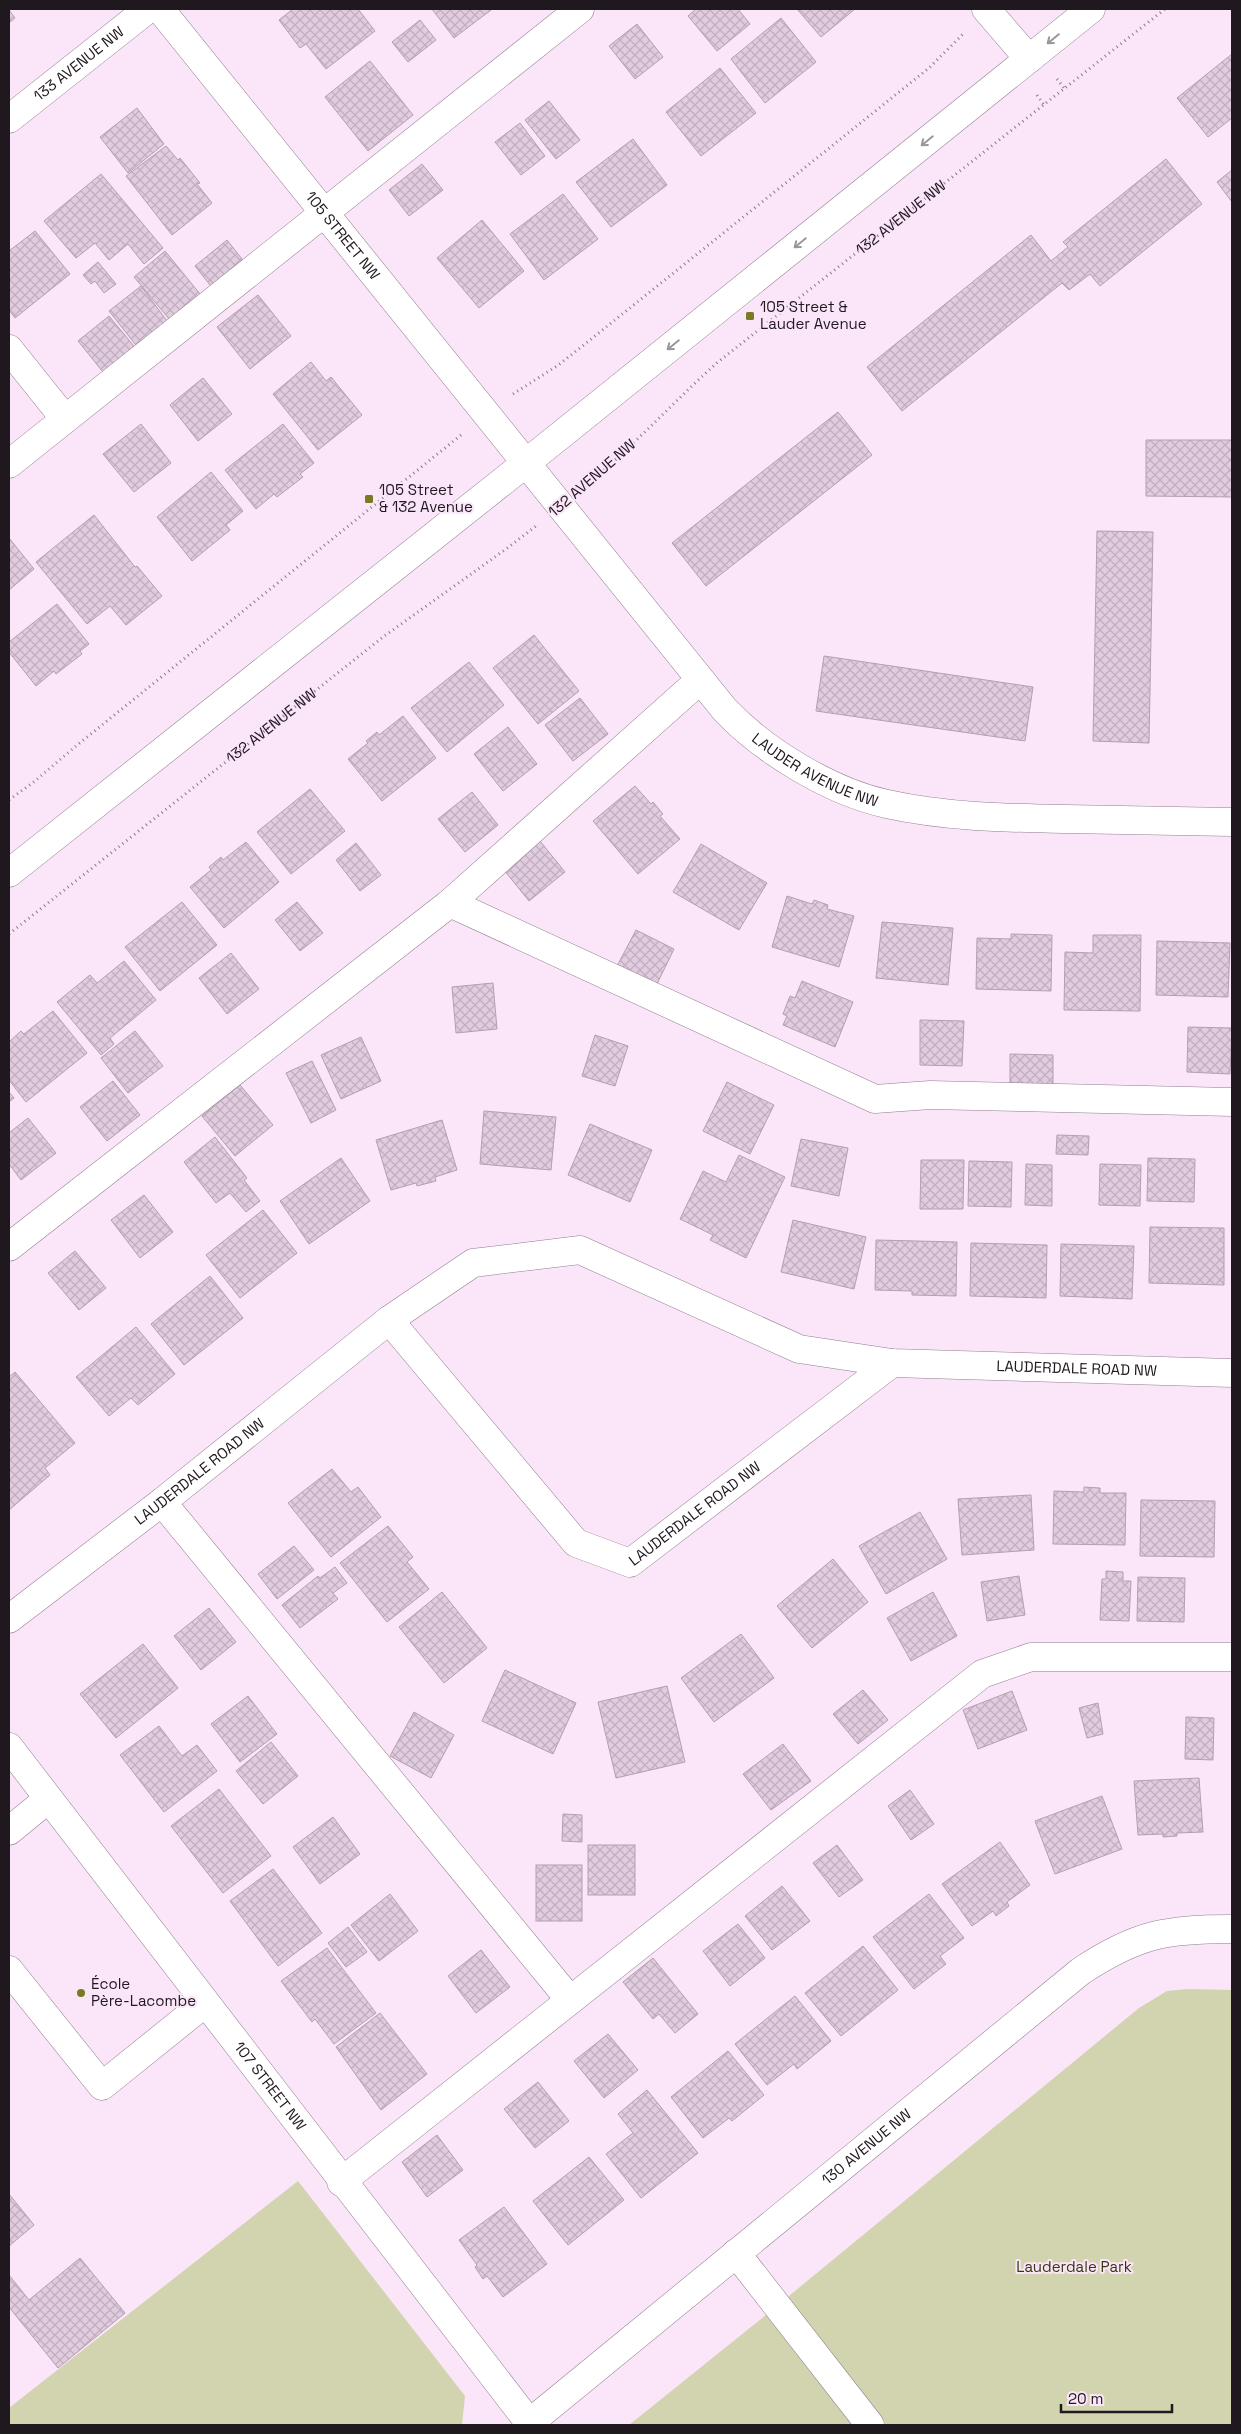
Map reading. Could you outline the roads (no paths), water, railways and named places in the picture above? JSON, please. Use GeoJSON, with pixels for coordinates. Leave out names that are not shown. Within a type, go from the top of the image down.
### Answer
{"type":"FeatureCollection","features":[{"type":"Feature","properties":{"kind":"street","name":"133 AVENUE NW"},"geometry":{"type":"LineString","coordinates":[[9,119],[148,9]]}},
{"type":"Feature","properties":{"kind":"street","name":"105 STREET NW"},"geometry":{"type":"LineString","coordinates":[[160,9],[324,215],[526,463]]}},
{"type":"Feature","properties":{"kind":"street"},"geometry":{"type":"LineString","coordinates":[[986,9],[1029,59]]}},
{"type":"Feature","properties":{"kind":"street"},"geometry":{"type":"LineString","coordinates":[[9,873],[526,463],[1091,9]]}},
{"type":"Feature","properties":{"kind":"street"},"geometry":{"type":"LineString","coordinates":[[9,464],[324,215],[563,14]]}},
{"type":"Feature","properties":{"kind":"street"},"geometry":{"type":"LineString","coordinates":[[9,349],[65,419]]}},
{"type":"Feature","properties":{"kind":"street","name":"LAUDER AVENUE NW"},"geometry":{"type":"LineString","coordinates":[[526,463],[725,710],[765,747],[837,786],[885,804],[935,813],[986,818],[1232,822]]}},
{"type":"Feature","properties":{"kind":"street"},"geometry":{"type":"LineString","coordinates":[[9,1247],[450,903],[700,680]]}},
{"type":"Feature","properties":{"kind":"street"},"geometry":{"type":"LineString","coordinates":[[450,903],[875,1099],[930,1095],[1232,1102]]}},
{"type":"Feature","properties":{"kind":"street","name":"LAUDERDALE ROAD NW"},"geometry":{"type":"LineString","coordinates":[[9,1619],[162,1502],[390,1320],[473,1263],[580,1250],[799,1349],[892,1363],[1232,1373]]}},
{"type":"Feature","properties":{"kind":"street","name":"LAUDERDALE ROAD NW"},"geometry":{"type":"LineString","coordinates":[[390,1320],[576,1543],[630,1563],[892,1363]]}},
{"type":"Feature","properties":{"kind":"street"},"geometry":{"type":"LineString","coordinates":[[162,1502],[570,2000]]}},
{"type":"Feature","properties":{"kind":"street"},"geometry":{"type":"LineString","coordinates":[[341,2182],[982,1674],[1032,1657],[1232,1657]]}},
{"type":"Feature","properties":{"kind":"street","name":"107 STREET NW"},"geometry":{"type":"LineString","coordinates":[[9,1747],[529,2425]]}},
{"type":"Feature","properties":{"kind":"street"},"geometry":{"type":"LineString","coordinates":[[9,1831],[48,1799]]}},
{"type":"Feature","properties":{"kind":"street","name":"130 AVENUE NW"},"geometry":{"type":"LineString","coordinates":[[529,2425],[1081,1971],[1111,1951],[1160,1933],[1232,1929]]}},
{"type":"Feature","properties":{"kind":"street"},"geometry":{"type":"LineString","coordinates":[[9,1970],[102,2086],[205,2003]]}},
{"type":"Feature","properties":{"kind":"street"},"geometry":{"type":"LineString","coordinates":[[736,2254],[870,2425]]}},
{"type":"Feature","properties":{"kind":"place","name":"105 Street & Lauder Avenue"},"geometry":{"type":"Point","coordinates":[750,316]}},
{"type":"Feature","properties":{"kind":"place","name":"105 Street & 132 Avenue"},"geometry":{"type":"Point","coordinates":[369,499]}},
{"type":"Feature","properties":{"kind":"place","name":"École Père-Lacombe"},"geometry":{"type":"Point","coordinates":[81,1993]}},
{"type":"Feature","properties":{"kind":"park label","name":"Lauderdale Park"},"geometry":{"type":"Point","coordinates":[1074,2267]}}]}
